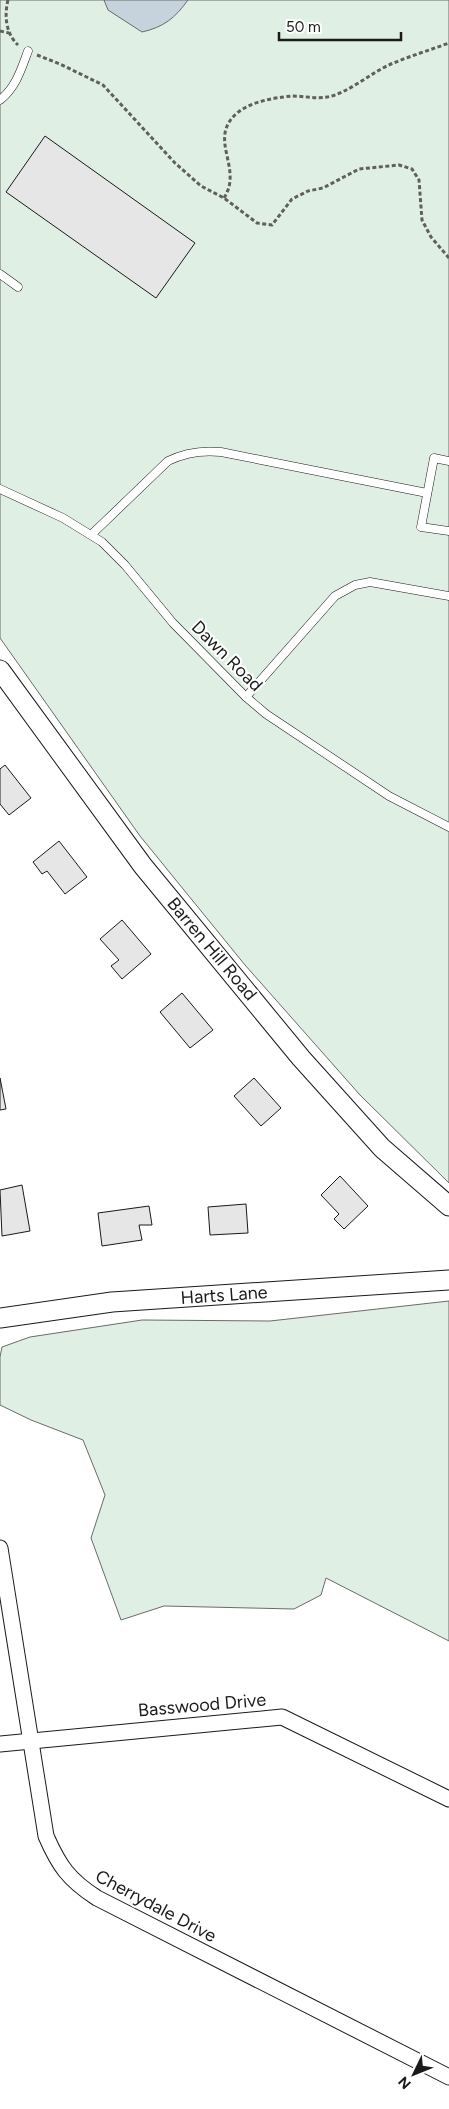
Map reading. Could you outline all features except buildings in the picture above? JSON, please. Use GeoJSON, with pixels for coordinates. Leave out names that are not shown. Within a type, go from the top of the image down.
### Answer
{"type":"FeatureCollection","features":[{"type":"Feature","properties":{"kind":"street","name":"Barren Hill Road"},"geometry":{"type":"LineString","coordinates":[[0,670],[143,866],[301,1058],[382,1148],[449,1206]]}},
{"type":"Feature","properties":{"kind":"street","name":"Harts Lane"},"geometry":{"type":"LineString","coordinates":[[0,1318],[112,1302],[449,1280]]}},
{"type":"Feature","properties":{"kind":"street","name":"Cherrydale Drive"},"geometry":{"type":"LineString","coordinates":[[0,1548],[46,1836],[57,1861],[67,1875],[80,1887],[97,1898],[449,2077]]}},
{"type":"Feature","properties":{"kind":"street","name":"Basswood Drive"},"geometry":{"type":"LineString","coordinates":[[0,1744],[282,1717],[449,1799]]}},
{"type":"Feature","properties":{"kind":"lane"},"geometry":{"type":"LineString","coordinates":[[0,100],[10,92],[18,78],[28,50]]}},
{"type":"Feature","properties":{"kind":"lane"},"geometry":{"type":"LineString","coordinates":[[0,274],[18,287]]}},
{"type":"Feature","properties":{"kind":"lane"},"geometry":{"type":"LineString","coordinates":[[92,535],[168,461],[182,454],[205,450],[427,493]]}},
{"type":"Feature","properties":{"kind":"lane"},"geometry":{"type":"LineString","coordinates":[[449,461],[434,458],[421,527],[449,531]]}},
{"type":"Feature","properties":{"kind":"lane","name":"Dawn Road"},"geometry":{"type":"LineString","coordinates":[[0,489],[63,518],[92,535],[113,552],[173,623],[246,697],[266,714],[389,796],[449,827]]}},
{"type":"Feature","properties":{"kind":"lane"},"geometry":{"type":"LineString","coordinates":[[246,697],[335,596],[355,586],[370,582],[449,596]]}},
{"type":"Feature","properties":{"kind":"path"},"geometry":{"type":"LineString","coordinates":[[8,0],[6,18],[9,33],[16,44],[103,85],[175,163],[201,186],[224,198],[258,223],[272,225],[292,199],[308,191],[323,188],[359,169],[398,165],[412,169],[420,180],[422,220],[432,237],[449,258]]}},
{"type":"Feature","properties":{"kind":"path"},"geometry":{"type":"LineString","coordinates":[[0,31],[9,33]]}},
{"type":"Feature","properties":{"kind":"path"},"geometry":{"type":"LineString","coordinates":[[224,198],[229,190],[231,173],[224,136],[228,123],[239,113],[257,102],[292,96],[328,97],[357,84],[391,64],[449,43]]}},
{"type":"Feature","properties":{"kind":"green space"},"geometry":{"type":"Polygon","coordinates":[[[0,0],[449,0],[449,1183],[360,1095],[245,965],[140,836],[0,638],[0,0]]]}},
{"type":"Feature","properties":{"kind":"green space"},"geometry":{"type":"Polygon","coordinates":[[[449,1301],[449,1641],[326,1578],[321,1595],[294,1609],[164,1606],[121,1620],[91,1538],[105,1495],[83,1440],[31,1420],[0,1405],[0,1357],[2,1347],[30,1337],[142,1320],[270,1321],[449,1301]]]}},
{"type":"Feature","properties":{"kind":"shaded area"},"geometry":{"type":"Polygon","coordinates":[[[104,0],[188,0],[168,21],[142,32],[108,10],[104,0]]]}}]}
